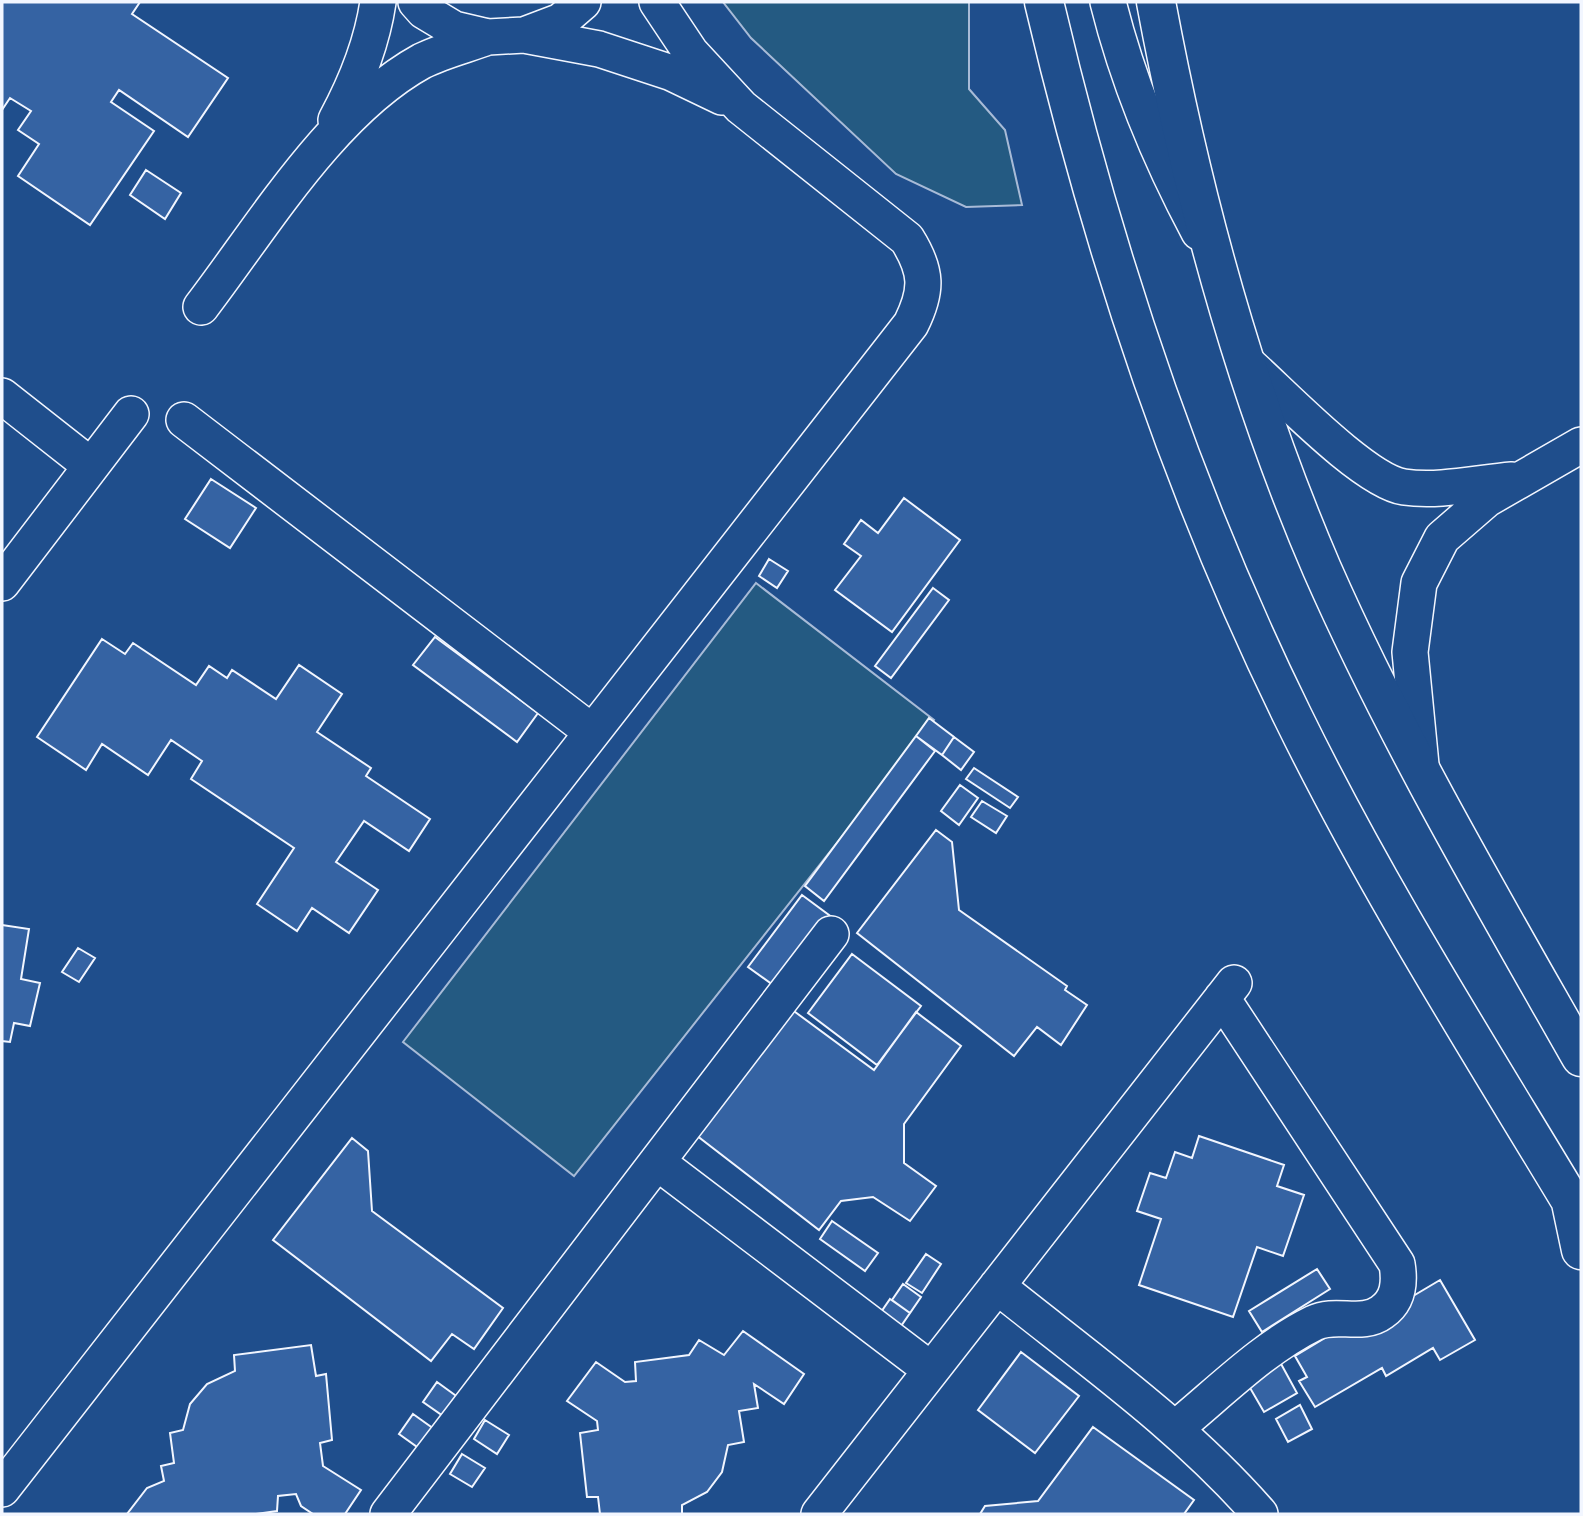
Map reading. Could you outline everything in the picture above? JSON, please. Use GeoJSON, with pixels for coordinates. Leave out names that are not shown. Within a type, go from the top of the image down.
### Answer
{"type":"FeatureCollection","features":[{"type":"Feature","properties":{"kind":"main road"},"geometry":{"type":"LineString","coordinates":[[1044,2],[1093,194],[1128,312],[1169,428],[1247,617],[1293,717],[1397,913],[1459,1021],[1575,1208],[1581,1250]]}},
{"type":"Feature","properties":{"kind":"main road"},"geometry":{"type":"LineString","coordinates":[[1156,2],[1189,165],[1213,259],[1295,502],[1322,569],[1420,765],[1581,1057]]}},
{"type":"Feature","properties":{"kind":"street"},"geometry":{"type":"LineString","coordinates":[[319,151],[352,89],[375,23],[378,2]]}},
{"type":"Feature","properties":{"kind":"street"},"geometry":{"type":"LineString","coordinates":[[416,2],[424,11],[454,29],[488,37],[524,35],[599,49],[672,73],[741,107]]}},
{"type":"Feature","properties":{"kind":"street"},"geometry":{"type":"LineString","coordinates":[[524,35],[561,21],[583,2]]}},
{"type":"Feature","properties":{"kind":"street"},"geometry":{"type":"LineString","coordinates":[[2,1489],[911,324],[921,303],[924,281],[919,258],[907,239],[741,107],[691,53],[657,2]]}},
{"type":"Feature","properties":{"kind":"street"},"geometry":{"type":"LineString","coordinates":[[1108,2],[1155,142],[1213,259]]}},
{"type":"Feature","properties":{"kind":"street"},"geometry":{"type":"LineString","coordinates":[[201,307],[319,151],[366,100],[423,61],[488,37]]}},
{"type":"Feature","properties":{"kind":"street"},"geometry":{"type":"LineString","coordinates":[[1248,364],[1349,458],[1401,487],[1443,488],[1522,480]]}},
{"type":"Feature","properties":{"kind":"street"},"geometry":{"type":"LineString","coordinates":[[2,396],[91,466]]}},
{"type":"Feature","properties":{"kind":"street"},"geometry":{"type":"LineString","coordinates":[[2,583],[131,414]]}},
{"type":"Feature","properties":{"kind":"street"},"geometry":{"type":"LineString","coordinates":[[184,420],[592,732]]}},
{"type":"Feature","properties":{"kind":"street"},"geometry":{"type":"LineString","coordinates":[[1420,765],[1410,652],[1419,583],[1442,538],[1487,499],[1581,445]]}},
{"type":"Feature","properties":{"kind":"street"},"geometry":{"type":"LineString","coordinates":[[388,1514],[831,934]]}},
{"type":"Feature","properties":{"kind":"street"},"geometry":{"type":"LineString","coordinates":[[819,1514],[1228,990],[1397,1264],[1400,1282],[1394,1299],[1382,1312],[1366,1320],[1318,1321],[1304,1328],[1237,1376],[1176,1428]]}},
{"type":"Feature","properties":{"kind":"street"},"geometry":{"type":"LineString","coordinates":[[657,1162],[932,1370]]}},
{"type":"Feature","properties":{"kind":"street"},"geometry":{"type":"LineString","coordinates":[[997,1286],[1176,1428],[1221,1469],[1260,1514]]}},
{"type":"Feature","properties":{"kind":"shaded area"},"geometry":{"type":"Polygon","coordinates":[[[723,2],[969,2],[969,89],[1005,130],[1022,205],[966,207],[896,174],[751,38],[723,2]]]}},
{"type":"Feature","properties":{"kind":"shaded area"},"geometry":{"type":"Polygon","coordinates":[[[756,583],[934,720],[574,1176],[403,1042],[756,583]]]}},
{"type":"Feature","properties":{"kind":"building"},"geometry":{"type":"Polygon","coordinates":[[[2,2],[140,2],[132,14],[228,78],[188,137],[119,90],[111,102],[154,131],[90,225],[18,176],[39,144],[18,130],[31,111],[10,98],[2,110],[2,2]]]}},
{"type":"Feature","properties":{"kind":"building"},"geometry":{"type":"Polygon","coordinates":[[[146,170],[181,193],[165,219],[130,195],[146,170]]]}},
{"type":"Feature","properties":{"kind":"building"},"geometry":{"type":"Polygon","coordinates":[[[211,479],[256,508],[230,548],[185,519],[211,479]]]}},
{"type":"Feature","properties":{"kind":"building"},"geometry":{"type":"Polygon","coordinates":[[[904,498],[960,540],[892,632],[835,590],[861,556],[844,544],[861,520],[878,533],[904,498]]]}},
{"type":"Feature","properties":{"kind":"building"},"geometry":{"type":"Polygon","coordinates":[[[769,559],[788,571],[777,588],[759,576],[769,559]]]}},
{"type":"Feature","properties":{"kind":"building"},"geometry":{"type":"Polygon","coordinates":[[[933,588],[949,600],[891,678],[875,666],[933,588]]]}},
{"type":"Feature","properties":{"kind":"building"},"geometry":{"type":"Polygon","coordinates":[[[435,637],[538,713],[517,742],[413,665],[435,637]]]}},
{"type":"Feature","properties":{"kind":"building"},"geometry":{"type":"Polygon","coordinates":[[[102,639],[125,654],[133,643],[196,685],[209,666],[227,678],[232,670],[276,699],[299,665],[342,694],[317,732],[371,768],[366,776],[430,819],[409,851],[364,821],[336,862],[378,890],[349,933],[312,908],[297,931],[257,904],[294,848],[191,779],[202,761],[171,740],[148,775],[102,744],[86,770],[37,737],[102,639]]]}},
{"type":"Feature","properties":{"kind":"building"},"geometry":{"type":"Polygon","coordinates":[[[929,718],[954,737],[942,755],[916,736],[929,718]]]}},
{"type":"Feature","properties":{"kind":"building"},"geometry":{"type":"Polygon","coordinates":[[[916,736],[935,751],[824,901],[805,886],[916,736]]]}},
{"type":"Feature","properties":{"kind":"building"},"geometry":{"type":"Polygon","coordinates":[[[954,737],[974,752],[961,770],[942,755],[954,737]]]}},
{"type":"Feature","properties":{"kind":"building"},"geometry":{"type":"Polygon","coordinates":[[[974,768],[1018,797],[1010,808],[966,779],[974,768]]]}},
{"type":"Feature","properties":{"kind":"building"},"geometry":{"type":"Polygon","coordinates":[[[960,785],[978,798],[959,825],[941,811],[960,785]]]}},
{"type":"Feature","properties":{"kind":"building"},"geometry":{"type":"Polygon","coordinates":[[[982,801],[1007,816],[996,833],[971,817],[982,801]]]}},
{"type":"Feature","properties":{"kind":"building"},"geometry":{"type":"Polygon","coordinates":[[[936,830],[952,842],[959,910],[1067,986],[1065,990],[1087,1005],[1061,1045],[1037,1027],[1014,1056],[857,933],[936,830]]]}},
{"type":"Feature","properties":{"kind":"building"},"geometry":{"type":"Polygon","coordinates":[[[802,895],[833,918],[780,990],[748,967],[802,895]]]}},
{"type":"Feature","properties":{"kind":"building"},"geometry":{"type":"Polygon","coordinates":[[[2,925],[29,929],[21,979],[40,983],[30,1026],[14,1023],[10,1042],[2,1041],[2,925]]]}},
{"type":"Feature","properties":{"kind":"building"},"geometry":{"type":"Polygon","coordinates":[[[78,948],[95,958],[79,982],[62,972],[78,948]]]}},
{"type":"Feature","properties":{"kind":"building"},"geometry":{"type":"Polygon","coordinates":[[[852,954],[921,1006],[877,1065],[808,1013],[852,954]]]}},
{"type":"Feature","properties":{"kind":"building"},"geometry":{"type":"Polygon","coordinates":[[[787,1006],[874,1070],[916,1012],[961,1046],[904,1124],[904,1163],[936,1186],[910,1221],[873,1197],[841,1201],[819,1230],[696,1135],[787,1006]]]}},
{"type":"Feature","properties":{"kind":"building"},"geometry":{"type":"Polygon","coordinates":[[[1199,1136],[1284,1165],[1277,1186],[1304,1195],[1283,1256],[1257,1247],[1233,1317],[1139,1285],[1161,1219],[1137,1211],[1150,1173],[1166,1178],[1175,1152],[1192,1158],[1199,1136]]]}},
{"type":"Feature","properties":{"kind":"building"},"geometry":{"type":"Polygon","coordinates":[[[352,1138],[368,1151],[372,1211],[503,1308],[474,1349],[452,1334],[431,1361],[273,1240],[352,1138]]]}},
{"type":"Feature","properties":{"kind":"building"},"geometry":{"type":"Polygon","coordinates":[[[832,1221],[878,1253],[865,1271],[820,1239],[832,1221]]]}},
{"type":"Feature","properties":{"kind":"building"},"geometry":{"type":"Polygon","coordinates":[[[926,1254],[941,1264],[922,1293],[906,1283],[926,1254]]]}},
{"type":"Feature","properties":{"kind":"building"},"geometry":{"type":"Polygon","coordinates":[[[1317,1269],[1330,1289],[1262,1332],[1249,1311],[1317,1269]]]}},
{"type":"Feature","properties":{"kind":"building"},"geometry":{"type":"Polygon","coordinates":[[[1440,1280],[1475,1340],[1440,1360],[1433,1348],[1386,1376],[1382,1368],[1315,1407],[1299,1381],[1307,1377],[1295,1356],[1350,1323],[1354,1331],[1440,1280]]]}},
{"type":"Feature","properties":{"kind":"building"},"geometry":{"type":"Polygon","coordinates":[[[903,1284],[921,1297],[910,1313],[892,1300],[903,1284]]]}},
{"type":"Feature","properties":{"kind":"building"},"geometry":{"type":"Polygon","coordinates":[[[890,1299],[910,1313],[899,1329],[879,1315],[890,1299]]]}},
{"type":"Feature","properties":{"kind":"building"},"geometry":{"type":"Polygon","coordinates":[[[743,1331],[804,1374],[784,1404],[754,1384],[758,1408],[739,1411],[744,1442],[728,1445],[722,1472],[707,1492],[682,1505],[682,1514],[600,1514],[598,1497],[587,1497],[580,1433],[598,1430],[597,1421],[567,1401],[596,1362],[625,1382],[636,1381],[635,1362],[689,1355],[699,1340],[724,1355],[743,1331]]]}},
{"type":"Feature","properties":{"kind":"building"},"geometry":{"type":"Polygon","coordinates":[[[311,1345],[316,1376],[326,1374],[332,1440],[320,1443],[323,1466],[361,1490],[345,1514],[313,1514],[301,1506],[296,1494],[278,1496],[277,1511],[256,1514],[127,1514],[147,1488],[164,1481],[161,1466],[174,1463],[170,1433],[183,1430],[190,1404],[207,1384],[235,1371],[234,1355],[311,1345]]]}},
{"type":"Feature","properties":{"kind":"building"},"geometry":{"type":"Polygon","coordinates":[[[1021,1352],[1079,1396],[1035,1453],[978,1410],[1021,1352]]]}},
{"type":"Feature","properties":{"kind":"building"},"geometry":{"type":"Polygon","coordinates":[[[1280,1362],[1297,1393],[1264,1412],[1246,1381],[1280,1362]]]}},
{"type":"Feature","properties":{"kind":"building"},"geometry":{"type":"Polygon","coordinates":[[[437,1382],[459,1398],[446,1418],[423,1402],[437,1382]]]}},
{"type":"Feature","properties":{"kind":"building"},"geometry":{"type":"Polygon","coordinates":[[[1300,1405],[1312,1429],[1288,1442],[1276,1419],[1300,1405]]]}},
{"type":"Feature","properties":{"kind":"building"},"geometry":{"type":"Polygon","coordinates":[[[413,1414],[434,1429],[420,1449],[399,1434],[413,1414]]]}},
{"type":"Feature","properties":{"kind":"building"},"geometry":{"type":"Polygon","coordinates":[[[485,1420],[509,1435],[497,1454],[474,1439],[485,1420]]]}},
{"type":"Feature","properties":{"kind":"building"},"geometry":{"type":"Polygon","coordinates":[[[1093,1427],[1194,1500],[1184,1514],[980,1514],[985,1506],[1038,1501],[1093,1427]]]}},
{"type":"Feature","properties":{"kind":"building"},"geometry":{"type":"Polygon","coordinates":[[[462,1454],[485,1468],[472,1487],[450,1474],[462,1454]]]}}]}
